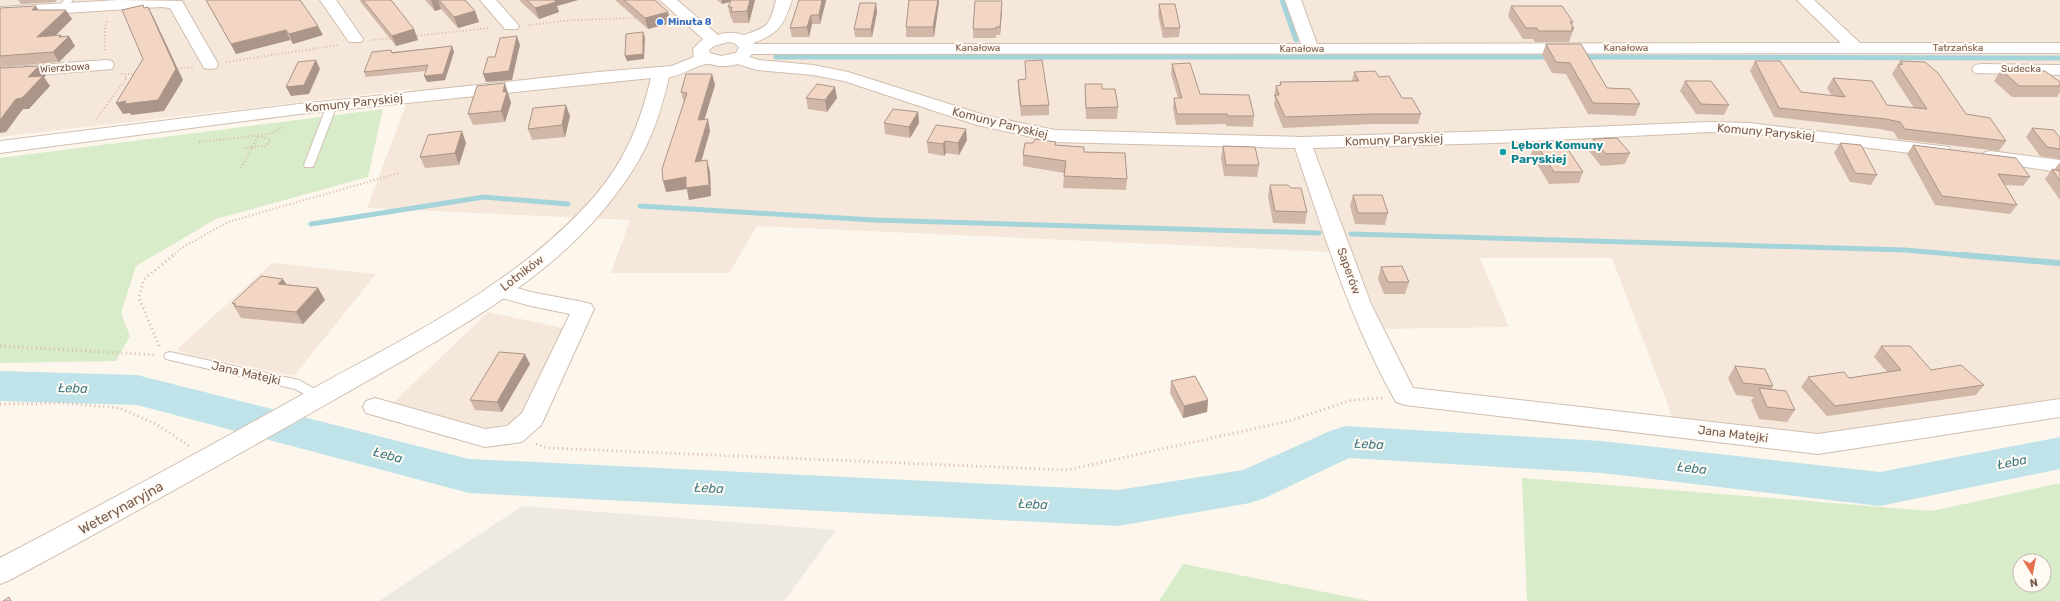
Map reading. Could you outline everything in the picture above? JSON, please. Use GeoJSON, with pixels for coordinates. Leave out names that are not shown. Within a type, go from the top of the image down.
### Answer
{"type":"FeatureCollection","features":[{"type":"Feature","properties":{"kind":"street"},"geometry":{"type":"LineString","coordinates":[[328,0],[355,39]]}},
{"type":"Feature","properties":{"kind":"street"},"geometry":{"type":"LineString","coordinates":[[488,0],[511,26]]}},
{"type":"Feature","properties":{"kind":"street"},"geometry":{"type":"LineString","coordinates":[[668,0],[714,40]]}},
{"type":"Feature","properties":{"kind":"street"},"geometry":{"type":"LineString","coordinates":[[743,49],[734,38],[714,40],[701,49],[702,56],[721,61],[743,49],[772,29],[777,23],[784,0]]}},
{"type":"Feature","properties":{"kind":"street"},"geometry":{"type":"LineString","coordinates":[[1293,0],[1311,49]]}},
{"type":"Feature","properties":{"kind":"street"},"geometry":{"type":"LineString","coordinates":[[1804,0],[1856,48]]}},
{"type":"Feature","properties":{"kind":"street"},"geometry":{"type":"LineString","coordinates":[[0,12],[66,4],[161,2],[176,4],[210,64]]}},
{"type":"Feature","properties":{"kind":"street","name":"Kanałowa"},"geometry":{"type":"LineString","coordinates":[[743,49],[1856,48]]}},
{"type":"Feature","properties":{"kind":"street","name":"Tatrzańska"},"geometry":{"type":"LineString","coordinates":[[1856,48],[2060,48]]}},
{"type":"Feature","properties":{"kind":"street","name":"Komuny Paryskiej"},"geometry":{"type":"LineString","coordinates":[[743,49],[757,65],[813,70],[848,77],[967,116],[1040,134],[1070,137],[1302,143],[1496,137],[1709,127],[1750,128],[2060,166]]}},
{"type":"Feature","properties":{"kind":"street","name":"Komuny Paryskiej"},"geometry":{"type":"LineString","coordinates":[[0,147],[332,105],[678,70],[706,58]]}},
{"type":"Feature","properties":{"kind":"street","name":"Wierzbowa"},"geometry":{"type":"LineString","coordinates":[[0,73],[106,65]]}},
{"type":"Feature","properties":{"kind":"street","name":"Sudecka"},"geometry":{"type":"LineString","coordinates":[[1981,69],[2060,70]]}},
{"type":"Feature","properties":{"kind":"street","name":"Lotników"},"geometry":{"type":"LineString","coordinates":[[241,441],[440,328],[499,290],[563,239],[588,214],[632,158],[643,135],[653,108],[661,72]]}},
{"type":"Feature","properties":{"kind":"street","name":"Saperów"},"geometry":{"type":"LineString","coordinates":[[1302,143],[1366,320],[1387,366],[1405,396]]}},
{"type":"Feature","properties":{"kind":"street"},"geometry":{"type":"LineString","coordinates":[[375,407],[485,438],[513,435],[532,419],[583,309],[531,299],[499,290]]}},
{"type":"Feature","properties":{"kind":"street","name":"Jana Matejki"},"geometry":{"type":"LineString","coordinates":[[1405,396],[1818,444],[2060,408]]}},
{"type":"Feature","properties":{"kind":"street","name":"Weterynaryjna"},"geometry":{"type":"LineString","coordinates":[[0,572],[241,441]]}},
{"type":"Feature","properties":{"kind":"lane"},"geometry":{"type":"LineString","coordinates":[[309,165],[332,105]]}},
{"type":"Feature","properties":{"kind":"lane","name":"Jana Matejki"},"geometry":{"type":"LineString","coordinates":[[170,356],[299,385],[313,400]]}},
{"type":"Feature","properties":{"kind":"path"},"geometry":{"type":"LineString","coordinates":[[92,124],[127,78],[124,75]]}},
{"type":"Feature","properties":{"kind":"path"},"geometry":{"type":"LineString","coordinates":[[199,142],[269,134],[287,125]]}},
{"type":"Feature","properties":{"kind":"path"},"geometry":{"type":"LineString","coordinates":[[241,168],[258,136]]}},
{"type":"Feature","properties":{"kind":"path"},"geometry":{"type":"LineString","coordinates":[[244,148],[267,146],[270,139],[258,136]]}},
{"type":"Feature","properties":{"kind":"path"},"geometry":{"type":"LineString","coordinates":[[170,356],[160,347],[139,298],[144,279],[183,247],[228,222],[399,173]]}},
{"type":"Feature","properties":{"kind":"path"},"geometry":{"type":"LineString","coordinates":[[0,346],[170,356]]}},
{"type":"Feature","properties":{"kind":"path"},"geometry":{"type":"LineString","coordinates":[[513,435],[548,448],[1067,470],[1289,421],[1352,400],[1405,396]]}},
{"type":"Feature","properties":{"kind":"path"},"geometry":{"type":"LineString","coordinates":[[0,404],[64,403],[119,408],[158,425],[191,447]]}},
{"type":"Feature","properties":{"kind":"shaded area"},"geometry":{"type":"Polygon","coordinates":[[[0,0],[2060,0],[2060,399],[1812,435],[1673,419],[1612,258],[1480,258],[1509,327],[1383,329],[1352,253],[757,226],[729,273],[611,273],[630,220],[367,208],[412,89],[0,137],[0,0]]]}},
{"type":"Feature","properties":{"kind":"shaded area"},"geometry":{"type":"Polygon","coordinates":[[[272,263],[376,274],[294,376],[191,355],[176,350],[272,263]]]}},
{"type":"Feature","properties":{"kind":"shaded area"},"geometry":{"type":"Polygon","coordinates":[[[488,312],[568,329],[529,409],[510,429],[484,428],[393,403],[488,312]]]}},
{"type":"Feature","properties":{"kind":"shaded area"},"geometry":{"type":"Polygon","coordinates":[[[522,506],[836,530],[784,601],[379,601],[522,506]]]}},
{"type":"Feature","properties":{"kind":"green space"},"geometry":{"type":"Polygon","coordinates":[[[383,109],[368,177],[216,219],[136,266],[121,313],[130,336],[116,361],[0,363],[0,158],[383,109]]]}},
{"type":"Feature","properties":{"kind":"green space"},"geometry":{"type":"Polygon","coordinates":[[[1522,478],[1932,511],[2060,483],[2060,601],[1527,601],[1522,478]]]}},
{"type":"Feature","properties":{"kind":"green space"},"geometry":{"type":"Polygon","coordinates":[[[1183,564],[1370,601],[1159,601],[1183,564]]]}},
{"type":"Feature","properties":{"kind":"building"},"geometry":{"type":"Polygon","coordinates":[[[206,0],[300,0],[318,26],[289,34],[286,30],[231,44],[206,0]]]}},
{"type":"Feature","properties":{"kind":"building"},"geometry":{"type":"Polygon","coordinates":[[[363,0],[391,0],[414,29],[392,36],[363,0]]]}},
{"type":"Feature","properties":{"kind":"building"},"geometry":{"type":"Polygon","coordinates":[[[439,0],[465,0],[475,11],[454,17],[439,0]]]}},
{"type":"Feature","properties":{"kind":"building"},"geometry":{"type":"Polygon","coordinates":[[[527,0],[555,0],[556,2],[535,8],[527,0]]]}},
{"type":"Feature","properties":{"kind":"building"},"geometry":{"type":"Polygon","coordinates":[[[624,0],[655,0],[668,12],[645,18],[624,0]]]}},
{"type":"Feature","properties":{"kind":"building"},"geometry":{"type":"Polygon","coordinates":[[[731,0],[750,0],[747,11],[731,12],[732,7],[728,7],[731,0]]]}},
{"type":"Feature","properties":{"kind":"building"},"geometry":{"type":"Polygon","coordinates":[[[799,0],[822,0],[819,15],[811,15],[807,27],[790,28],[799,0]]]}},
{"type":"Feature","properties":{"kind":"building"},"geometry":{"type":"Polygon","coordinates":[[[909,0],[938,0],[933,27],[906,27],[909,0]]]}},
{"type":"Feature","properties":{"kind":"building"},"geometry":{"type":"Polygon","coordinates":[[[975,1],[1002,1],[1000,27],[996,27],[995,29],[973,29],[975,1]]]}},
{"type":"Feature","properties":{"kind":"building"},"geometry":{"type":"Polygon","coordinates":[[[860,3],[876,3],[871,29],[854,29],[860,3]]]}},
{"type":"Feature","properties":{"kind":"building"},"geometry":{"type":"Polygon","coordinates":[[[1159,4],[1175,4],[1180,28],[1164,28],[1159,4]]]}},
{"type":"Feature","properties":{"kind":"building"},"geometry":{"type":"Polygon","coordinates":[[[143,5],[144,8],[148,7],[176,69],[158,100],[124,104],[126,101],[116,103],[143,59],[122,10],[143,5]]]}},
{"type":"Feature","properties":{"kind":"building"},"geometry":{"type":"Polygon","coordinates":[[[36,6],[32,10],[66,10],[37,37],[61,35],[59,37],[69,36],[53,52],[0,56],[0,8],[36,6]]]}},
{"type":"Feature","properties":{"kind":"building"},"geometry":{"type":"Polygon","coordinates":[[[1511,6],[1562,6],[1573,22],[1570,22],[1574,28],[1571,28],[1573,31],[1539,31],[1537,28],[1526,28],[1511,6]]]}},
{"type":"Feature","properties":{"kind":"building"},"geometry":{"type":"Polygon","coordinates":[[[643,32],[643,54],[625,56],[626,34],[643,32]]]}},
{"type":"Feature","properties":{"kind":"building"},"geometry":{"type":"Polygon","coordinates":[[[517,36],[509,71],[483,74],[488,57],[495,57],[500,38],[517,36]]]}},
{"type":"Feature","properties":{"kind":"building"},"geometry":{"type":"Polygon","coordinates":[[[1546,44],[1581,44],[1607,88],[1630,89],[1640,104],[1593,103],[1570,63],[1556,62],[1546,44]]]}},
{"type":"Feature","properties":{"kind":"building"},"geometry":{"type":"Polygon","coordinates":[[[452,46],[443,74],[424,76],[428,65],[364,72],[372,52],[391,50],[392,53],[452,46]]]}},
{"type":"Feature","properties":{"kind":"building"},"geometry":{"type":"Polygon","coordinates":[[[316,60],[304,85],[286,87],[298,62],[316,60]]]}},
{"type":"Feature","properties":{"kind":"building"},"geometry":{"type":"Polygon","coordinates":[[[1042,60],[1049,105],[1021,106],[1018,80],[1026,79],[1025,61],[1042,60]]]}},
{"type":"Feature","properties":{"kind":"building"},"geometry":{"type":"Polygon","coordinates":[[[1755,61],[1780,61],[1801,92],[1845,97],[1833,78],[1872,81],[1887,105],[1927,109],[1898,65],[1903,64],[1900,61],[1925,62],[1938,73],[1966,114],[1990,118],[2006,141],[1905,129],[1900,122],[1886,119],[1779,108],[1755,61]]]}},
{"type":"Feature","properties":{"kind":"building"},"geometry":{"type":"Polygon","coordinates":[[[1190,63],[1200,94],[1249,95],[1254,116],[1228,116],[1227,114],[1177,114],[1174,98],[1182,98],[1172,64],[1190,63]]]}},
{"type":"Feature","properties":{"kind":"building"},"geometry":{"type":"Polygon","coordinates":[[[39,66],[28,77],[43,76],[22,98],[16,99],[0,120],[0,68],[39,66]]]}},
{"type":"Feature","properties":{"kind":"building"},"geometry":{"type":"Polygon","coordinates":[[[2001,70],[2045,71],[2060,82],[2060,86],[2019,86],[2001,70]]]}},
{"type":"Feature","properties":{"kind":"building"},"geometry":{"type":"Polygon","coordinates":[[[1375,71],[1379,77],[1389,76],[1402,98],[1412,98],[1421,114],[1285,117],[1275,95],[1279,95],[1276,86],[1281,85],[1280,82],[1359,81],[1354,72],[1375,71]]]}},
{"type":"Feature","properties":{"kind":"building"},"geometry":{"type":"Polygon","coordinates":[[[686,74],[712,74],[698,120],[708,119],[695,162],[707,160],[709,185],[686,188],[686,177],[663,181],[662,169],[687,93],[681,92],[686,74]]]}},
{"type":"Feature","properties":{"kind":"building"},"geometry":{"type":"Polygon","coordinates":[[[1685,81],[1711,81],[1729,105],[1701,104],[1685,81]]]}},
{"type":"Feature","properties":{"kind":"building"},"geometry":{"type":"Polygon","coordinates":[[[505,83],[503,92],[507,92],[501,111],[468,114],[477,86],[505,83]]]}},
{"type":"Feature","properties":{"kind":"building"},"geometry":{"type":"Polygon","coordinates":[[[817,84],[835,87],[825,100],[806,98],[817,84]]]}},
{"type":"Feature","properties":{"kind":"building"},"geometry":{"type":"Polygon","coordinates":[[[1085,84],[1102,84],[1102,89],[1115,89],[1118,107],[1086,108],[1085,84]]]}},
{"type":"Feature","properties":{"kind":"building"},"geometry":{"type":"Polygon","coordinates":[[[566,105],[562,125],[528,129],[533,108],[566,105]]]}},
{"type":"Feature","properties":{"kind":"building"},"geometry":{"type":"Polygon","coordinates":[[[893,109],[918,112],[909,127],[884,123],[893,109]]]}},
{"type":"Feature","properties":{"kind":"building"},"geometry":{"type":"Polygon","coordinates":[[[936,125],[966,129],[958,143],[945,141],[943,144],[927,142],[936,125]]]}},
{"type":"Feature","properties":{"kind":"building"},"geometry":{"type":"Polygon","coordinates":[[[2032,128],[2054,130],[2060,138],[2060,149],[2047,147],[2032,128]]]}},
{"type":"Feature","properties":{"kind":"building"},"geometry":{"type":"Polygon","coordinates":[[[462,131],[455,153],[420,157],[428,135],[462,131]]]}},
{"type":"Feature","properties":{"kind":"building"},"geometry":{"type":"Polygon","coordinates":[[[1617,138],[1630,153],[1606,154],[1593,139],[1617,138]]]}},
{"type":"Feature","properties":{"kind":"building"},"geometry":{"type":"Polygon","coordinates":[[[1035,139],[1056,142],[1055,145],[1084,147],[1084,152],[1125,153],[1127,179],[1064,176],[1066,161],[1023,155],[1025,143],[1033,143],[1035,139]]]}},
{"type":"Feature","properties":{"kind":"building"},"geometry":{"type":"Polygon","coordinates":[[[1535,142],[1563,142],[1583,172],[1554,172],[1535,142]]]}},
{"type":"Feature","properties":{"kind":"building"},"geometry":{"type":"Polygon","coordinates":[[[1840,143],[1861,145],[1877,175],[1855,173],[1840,143]]]}},
{"type":"Feature","properties":{"kind":"building"},"geometry":{"type":"Polygon","coordinates":[[[1913,145],[2016,158],[2030,177],[1998,174],[2017,205],[1942,196],[1913,145]]]}},
{"type":"Feature","properties":{"kind":"building"},"geometry":{"type":"Polygon","coordinates":[[[1223,146],[1255,147],[1259,165],[1226,165],[1223,146]]]}},
{"type":"Feature","properties":{"kind":"building"},"geometry":{"type":"Polygon","coordinates":[[[2052,169],[2060,171],[2060,181],[2052,169]]]}},
{"type":"Feature","properties":{"kind":"building"},"geometry":{"type":"Polygon","coordinates":[[[1270,185],[1288,185],[1291,188],[1301,188],[1307,212],[1275,211],[1270,185]]]}},
{"type":"Feature","properties":{"kind":"building"},"geometry":{"type":"Polygon","coordinates":[[[1353,195],[1382,195],[1388,213],[1358,213],[1353,195]]]}},
{"type":"Feature","properties":{"kind":"building"},"geometry":{"type":"Polygon","coordinates":[[[1402,266],[1409,282],[1388,282],[1381,267],[1402,266]]]}},
{"type":"Feature","properties":{"kind":"building"},"geometry":{"type":"Polygon","coordinates":[[[261,276],[283,279],[278,284],[318,288],[296,312],[234,306],[236,304],[232,303],[261,276]]]}},
{"type":"Feature","properties":{"kind":"building"},"geometry":{"type":"Polygon","coordinates":[[[1881,346],[1910,346],[1931,370],[1961,365],[1984,385],[1835,406],[1808,377],[1844,372],[1849,378],[1901,370],[1881,346]]]}},
{"type":"Feature","properties":{"kind":"building"},"geometry":{"type":"Polygon","coordinates":[[[499,352],[525,354],[497,402],[470,400],[499,352]]]}},
{"type":"Feature","properties":{"kind":"building"},"geometry":{"type":"Polygon","coordinates":[[[1735,366],[1765,369],[1773,386],[1743,383],[1735,366]]]}},
{"type":"Feature","properties":{"kind":"building"},"geometry":{"type":"Polygon","coordinates":[[[1195,376],[1208,400],[1184,406],[1171,381],[1195,376]]]}},
{"type":"Feature","properties":{"kind":"building"},"geometry":{"type":"Polygon","coordinates":[[[1759,388],[1786,391],[1795,410],[1767,407],[1759,388]]]}},
{"type":"Feature","properties":{"kind":"building"},"geometry":{"type":"Polygon","coordinates":[[[9,597],[11,601],[3,601],[9,597]]]}},
{"type":"Feature","properties":{"kind":"waterway"},"geometry":{"type":"LineString","coordinates":[[1282,0],[1296,40]]}},
{"type":"Feature","properties":{"kind":"waterway"},"geometry":{"type":"LineString","coordinates":[[776,57],[1550,57]]}},
{"type":"Feature","properties":{"kind":"waterway"},"geometry":{"type":"LineString","coordinates":[[1582,57],[2060,58]]}},
{"type":"Feature","properties":{"kind":"waterway"},"geometry":{"type":"LineString","coordinates":[[311,224],[484,197],[568,204]]}},
{"type":"Feature","properties":{"kind":"waterway"},"geometry":{"type":"LineString","coordinates":[[640,206],[874,220],[1319,233]]}},
{"type":"Feature","properties":{"kind":"waterway"},"geometry":{"type":"LineString","coordinates":[[1351,234],[1905,250],[1970,256]]}},
{"type":"Feature","properties":{"kind":"waterway"},"geometry":{"type":"LineString","coordinates":[[1962,255],[1970,256]]}},
{"type":"Feature","properties":{"kind":"waterway"},"geometry":{"type":"LineString","coordinates":[[1970,256],[2060,263]]}},
{"type":"Feature","properties":{"kind":"waterway","name":"Łeba"},"geometry":{"type":"LineString","coordinates":[[0,386],[137,390],[469,476],[1118,508],[1250,486],[1345,442],[1602,457],[1880,489],[2060,453]]}},
{"type":"Feature","properties":{"kind":"place","name":"Minuta 8"},"geometry":{"type":"Point","coordinates":[660,22]}},
{"type":"Feature","properties":{"kind":"place","name":"Lębork Komuny Paryskiej"},"geometry":{"type":"Point","coordinates":[1503,152]}}]}
